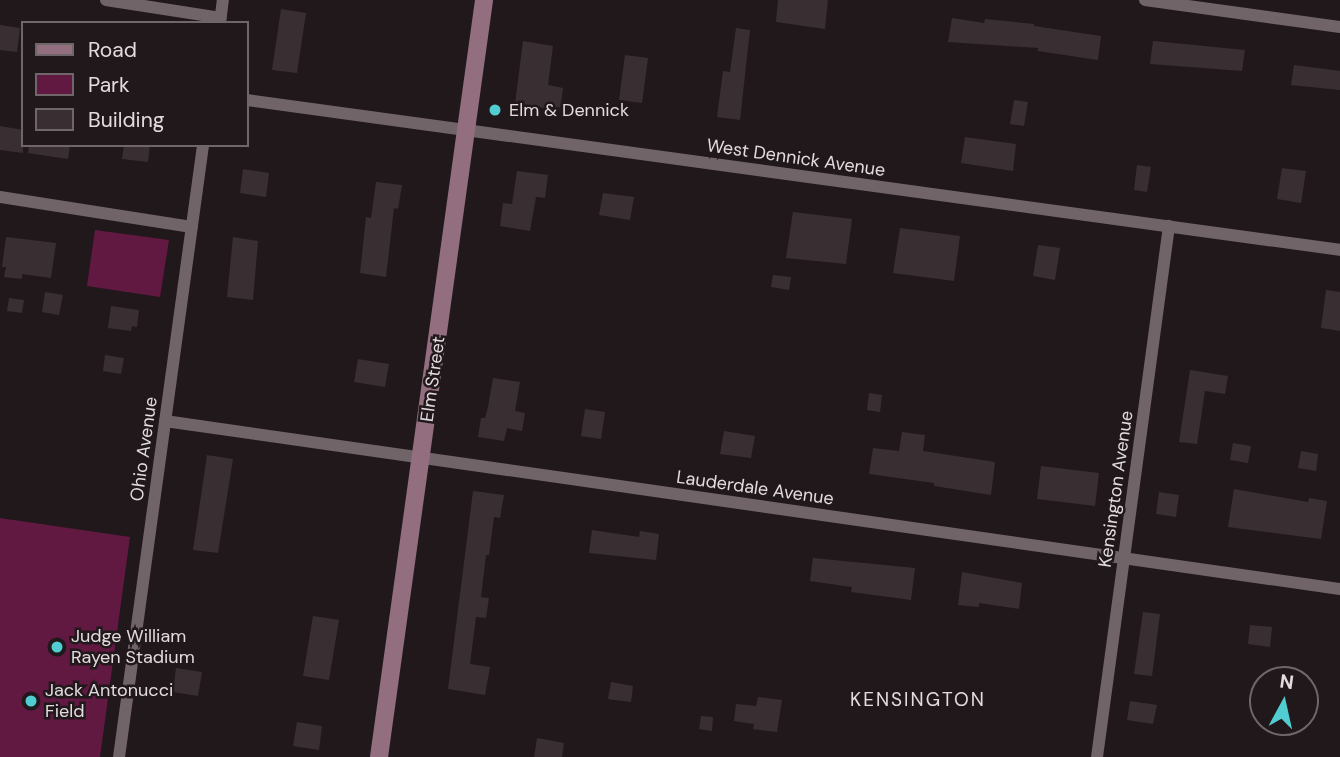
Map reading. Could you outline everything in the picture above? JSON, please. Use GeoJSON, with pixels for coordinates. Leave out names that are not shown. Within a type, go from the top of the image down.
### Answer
{"type":"FeatureCollection","features":[{"type":"Feature","properties":{"kind":"street"},"geometry":{"type":"LineString","coordinates":[[106,0],[220,20],[223,0]]}},
{"type":"Feature","properties":{"kind":"street","name":"Elm Street"},"geometry":{"type":"LineString","coordinates":[[379,757],[484,0]]}},
{"type":"Feature","properties":{"kind":"street"},"geometry":{"type":"LineString","coordinates":[[1144,0],[1200,4],[1340,27]]}},
{"type":"Feature","properties":{"kind":"street","name":"West Dennick Avenue"},"geometry":{"type":"LineString","coordinates":[[248,100],[1340,250]]}},
{"type":"Feature","properties":{"kind":"street","name":"Ohio Avenue"},"geometry":{"type":"LineString","coordinates":[[119,757],[203,147]]}},
{"type":"Feature","properties":{"kind":"street"},"geometry":{"type":"LineString","coordinates":[[0,197],[192,227]]}},
{"type":"Feature","properties":{"kind":"street","name":"Kensington Avenue"},"geometry":{"type":"LineString","coordinates":[[1097,757],[1169,226]]}},
{"type":"Feature","properties":{"kind":"street","name":"Lauderdale Avenue"},"geometry":{"type":"LineString","coordinates":[[165,421],[1340,589]]}},
{"type":"Feature","properties":{"kind":"green space"},"geometry":{"type":"Polygon","coordinates":[[[95,230],[169,240],[160,297],[87,286],[95,230]]]}},
{"type":"Feature","properties":{"kind":"green space","name":"Judge William Rayen Stadium"},"geometry":{"type":"Polygon","coordinates":[[[0,518],[130,537],[100,757],[0,757],[0,518]]]}},
{"type":"Feature","properties":{"kind":"building"},"geometry":{"type":"Polygon","coordinates":[[[778,0],[828,0],[825,29],[776,22],[778,0]]]}},
{"type":"Feature","properties":{"kind":"building"},"geometry":{"type":"Polygon","coordinates":[[[281,9],[306,13],[297,73],[272,70],[281,9]]]}},
{"type":"Feature","properties":{"kind":"building"},"geometry":{"type":"Polygon","coordinates":[[[952,18],[984,23],[985,19],[1034,24],[1101,36],[1098,60],[1038,51],[1038,48],[948,42],[952,18]]]}},
{"type":"Feature","properties":{"kind":"building"},"geometry":{"type":"Polygon","coordinates":[[[0,25],[20,28],[17,52],[0,50],[0,25]]]}},
{"type":"Feature","properties":{"kind":"building"},"geometry":{"type":"Polygon","coordinates":[[[736,28],[750,30],[740,120],[717,117],[723,71],[730,72],[736,28]]]}},
{"type":"Feature","properties":{"kind":"building"},"geometry":{"type":"Polygon","coordinates":[[[523,41],[553,46],[548,85],[563,88],[560,110],[515,104],[523,41]]]}},
{"type":"Feature","properties":{"kind":"building"},"geometry":{"type":"Polygon","coordinates":[[[1153,41],[1245,50],[1242,71],[1150,64],[1153,41]]]}},
{"type":"Feature","properties":{"kind":"building"},"geometry":{"type":"Polygon","coordinates":[[[625,55],[648,58],[642,103],[619,100],[625,55]]]}},
{"type":"Feature","properties":{"kind":"building"},"geometry":{"type":"Polygon","coordinates":[[[1294,65],[1340,71],[1340,90],[1291,85],[1294,65]]]}},
{"type":"Feature","properties":{"kind":"building"},"geometry":{"type":"Polygon","coordinates":[[[1014,100],[1028,102],[1024,126],[1010,124],[1014,100]]]}},
{"type":"Feature","properties":{"kind":"building"},"geometry":{"type":"Polygon","coordinates":[[[0,126],[21,130],[23,153],[0,150],[0,126]]]}},
{"type":"Feature","properties":{"kind":"building"},"geometry":{"type":"Polygon","coordinates":[[[965,137],[1016,144],[1013,171],[961,163],[965,137]]]}},
{"type":"Feature","properties":{"kind":"building"},"geometry":{"type":"Polygon","coordinates":[[[29,147],[70,147],[68,159],[28,153],[29,147]]]}},
{"type":"Feature","properties":{"kind":"building"},"geometry":{"type":"Polygon","coordinates":[[[124,147],[150,147],[148,162],[122,159],[124,147]]]}},
{"type":"Feature","properties":{"kind":"building"},"geometry":{"type":"Polygon","coordinates":[[[1137,165],[1151,167],[1147,192],[1134,190],[1137,165]]]}},
{"type":"Feature","properties":{"kind":"building"},"geometry":{"type":"Polygon","coordinates":[[[1282,168],[1306,171],[1301,203],[1277,199],[1282,168]]]}},
{"type":"Feature","properties":{"kind":"building"},"geometry":{"type":"Polygon","coordinates":[[[243,169],[269,173],[266,197],[240,193],[243,169]]]}},
{"type":"Feature","properties":{"kind":"building"},"geometry":{"type":"Polygon","coordinates":[[[517,171],[548,175],[545,198],[536,197],[530,231],[500,226],[503,203],[512,204],[517,171]]]}},
{"type":"Feature","properties":{"kind":"building"},"geometry":{"type":"Polygon","coordinates":[[[376,182],[402,185],[398,209],[394,208],[386,277],[360,273],[366,217],[371,218],[376,182]]]}},
{"type":"Feature","properties":{"kind":"building"},"geometry":{"type":"Polygon","coordinates":[[[603,193],[634,197],[630,220],[599,215],[603,193]]]}},
{"type":"Feature","properties":{"kind":"building"},"geometry":{"type":"Polygon","coordinates":[[[793,212],[852,219],[846,264],[786,258],[793,212]]]}},
{"type":"Feature","properties":{"kind":"building"},"geometry":{"type":"Polygon","coordinates":[[[900,228],[960,236],[954,281],[893,273],[900,228]]]}},
{"type":"Feature","properties":{"kind":"building"},"geometry":{"type":"Polygon","coordinates":[[[6,237],[56,243],[51,278],[22,274],[22,279],[4,277],[6,267],[2,267],[6,237]]]}},
{"type":"Feature","properties":{"kind":"building"},"geometry":{"type":"Polygon","coordinates":[[[233,237],[258,241],[253,300],[227,297],[233,237]]]}},
{"type":"Feature","properties":{"kind":"building"},"geometry":{"type":"Polygon","coordinates":[[[1038,245],[1060,248],[1055,280],[1033,276],[1038,245]]]}},
{"type":"Feature","properties":{"kind":"building"},"geometry":{"type":"Polygon","coordinates":[[[773,275],[791,277],[789,290],[771,287],[773,275]]]}},
{"type":"Feature","properties":{"kind":"building"},"geometry":{"type":"Polygon","coordinates":[[[1326,290],[1340,292],[1340,331],[1321,328],[1326,290]]]}},
{"type":"Feature","properties":{"kind":"building"},"geometry":{"type":"Polygon","coordinates":[[[45,292],[63,295],[59,315],[42,312],[45,292]]]}},
{"type":"Feature","properties":{"kind":"building"},"geometry":{"type":"Polygon","coordinates":[[[9,298],[24,300],[22,313],[7,311],[9,298]]]}},
{"type":"Feature","properties":{"kind":"building"},"geometry":{"type":"Polygon","coordinates":[[[111,306],[139,310],[137,327],[132,326],[131,331],[108,328],[111,306]]]}},
{"type":"Feature","properties":{"kind":"building"},"geometry":{"type":"Polygon","coordinates":[[[105,355],[124,358],[121,374],[103,371],[105,355]]]}},
{"type":"Feature","properties":{"kind":"building"},"geometry":{"type":"Polygon","coordinates":[[[358,359],[389,364],[385,387],[354,382],[358,359]]]}},
{"type":"Feature","properties":{"kind":"building"},"geometry":{"type":"Polygon","coordinates":[[[1190,370],[1228,376],[1225,394],[1205,391],[1197,444],[1179,442],[1190,370]]]}},
{"type":"Feature","properties":{"kind":"building"},"geometry":{"type":"Polygon","coordinates":[[[493,378],[520,382],[515,411],[525,413],[522,431],[507,428],[504,441],[478,437],[481,418],[485,418],[488,407],[493,378]]]}},
{"type":"Feature","properties":{"kind":"building"},"geometry":{"type":"Polygon","coordinates":[[[869,393],[882,395],[880,412],[867,410],[869,393]]]}},
{"type":"Feature","properties":{"kind":"building"},"geometry":{"type":"Polygon","coordinates":[[[585,409],[605,412],[601,439],[581,436],[585,409]]]}},
{"type":"Feature","properties":{"kind":"building"},"geometry":{"type":"Polygon","coordinates":[[[724,431],[755,436],[751,458],[720,454],[724,431]]]}},
{"type":"Feature","properties":{"kind":"building"},"geometry":{"type":"Polygon","coordinates":[[[902,432],[925,435],[923,451],[995,462],[991,495],[934,486],[934,483],[869,474],[873,448],[899,451],[902,432]]]}},
{"type":"Feature","properties":{"kind":"building"},"geometry":{"type":"Polygon","coordinates":[[[1233,443],[1251,446],[1248,463],[1230,460],[1233,443]]]}},
{"type":"Feature","properties":{"kind":"building"},"geometry":{"type":"Polygon","coordinates":[[[1301,451],[1318,454],[1316,471],[1298,468],[1301,451]]]}},
{"type":"Feature","properties":{"kind":"building"},"geometry":{"type":"Polygon","coordinates":[[[207,455],[233,459],[218,553],[193,550],[207,455]]]}},
{"type":"Feature","properties":{"kind":"building"},"geometry":{"type":"Polygon","coordinates":[[[1041,466],[1099,473],[1095,506],[1037,499],[1041,466]]]}},
{"type":"Feature","properties":{"kind":"building"},"geometry":{"type":"Polygon","coordinates":[[[1234,489],[1308,502],[1309,498],[1327,501],[1321,539],[1228,527],[1234,489]]]}},
{"type":"Feature","properties":{"kind":"building"},"geometry":{"type":"Polygon","coordinates":[[[473,491],[504,495],[500,518],[494,517],[489,555],[486,555],[481,597],[489,598],[486,618],[476,617],[470,664],[490,667],[485,695],[448,689],[473,491]]]}},
{"type":"Feature","properties":{"kind":"building"},"geometry":{"type":"Polygon","coordinates":[[[1159,492],[1179,495],[1176,517],[1156,514],[1159,492]]]}},
{"type":"Feature","properties":{"kind":"building"},"geometry":{"type":"Polygon","coordinates":[[[592,530],[639,537],[640,531],[659,534],[656,560],[589,553],[592,530]]]}},
{"type":"Feature","properties":{"kind":"building"},"geometry":{"type":"Polygon","coordinates":[[[813,558],[915,568],[911,600],[851,592],[852,587],[810,581],[813,558]]]}},
{"type":"Feature","properties":{"kind":"building"},"geometry":{"type":"Polygon","coordinates":[[[962,572],[1022,583],[1019,609],[979,603],[979,607],[958,605],[962,572]]]}},
{"type":"Feature","properties":{"kind":"building"},"geometry":{"type":"Polygon","coordinates":[[[1143,612],[1160,614],[1152,676],[1134,674],[1143,612]]]}},
{"type":"Feature","properties":{"kind":"building"},"geometry":{"type":"Polygon","coordinates":[[[313,616],[339,620],[329,680],[303,676],[313,616]]]}},
{"type":"Feature","properties":{"kind":"building"},"geometry":{"type":"Polygon","coordinates":[[[1250,625],[1272,627],[1270,647],[1248,644],[1250,625]]]}},
{"type":"Feature","properties":{"kind":"building"},"geometry":{"type":"Polygon","coordinates":[[[176,668],[202,672],[198,696],[173,692],[176,668]]]}},
{"type":"Feature","properties":{"kind":"building"},"geometry":{"type":"Polygon","coordinates":[[[611,682],[633,686],[631,702],[608,699],[611,682]]]}},
{"type":"Feature","properties":{"kind":"building"},"geometry":{"type":"Polygon","coordinates":[[[758,697],[782,700],[777,732],[753,729],[754,724],[734,721],[736,704],[756,706],[758,697]]]}},
{"type":"Feature","properties":{"kind":"building"},"geometry":{"type":"Polygon","coordinates":[[[1130,701],[1157,705],[1153,724],[1127,720],[1130,701]]]}},
{"type":"Feature","properties":{"kind":"building"},"geometry":{"type":"Polygon","coordinates":[[[701,716],[713,717],[712,731],[699,729],[701,716]]]}},
{"type":"Feature","properties":{"kind":"building"},"geometry":{"type":"Polygon","coordinates":[[[297,722],[322,726],[319,750],[293,746],[297,722]]]}},
{"type":"Feature","properties":{"kind":"building"},"geometry":{"type":"Polygon","coordinates":[[[537,738],[564,743],[562,757],[534,757],[537,738]]]}},
{"type":"Feature","properties":{"kind":"place","name":"Elm & Dennick"},"geometry":{"type":"Point","coordinates":[495,110]}},
{"type":"Feature","properties":{"kind":"place","name":"Judge William Rayen Stadium"},"geometry":{"type":"Point","coordinates":[57,647]}},
{"type":"Feature","properties":{"kind":"place","name":"Jack Antonucci Field"},"geometry":{"type":"Point","coordinates":[31,701]}},
{"type":"Feature","properties":{"kind":"district","name":"KENSINGTON"},"geometry":{"type":"Point","coordinates":[918,700]}}]}
